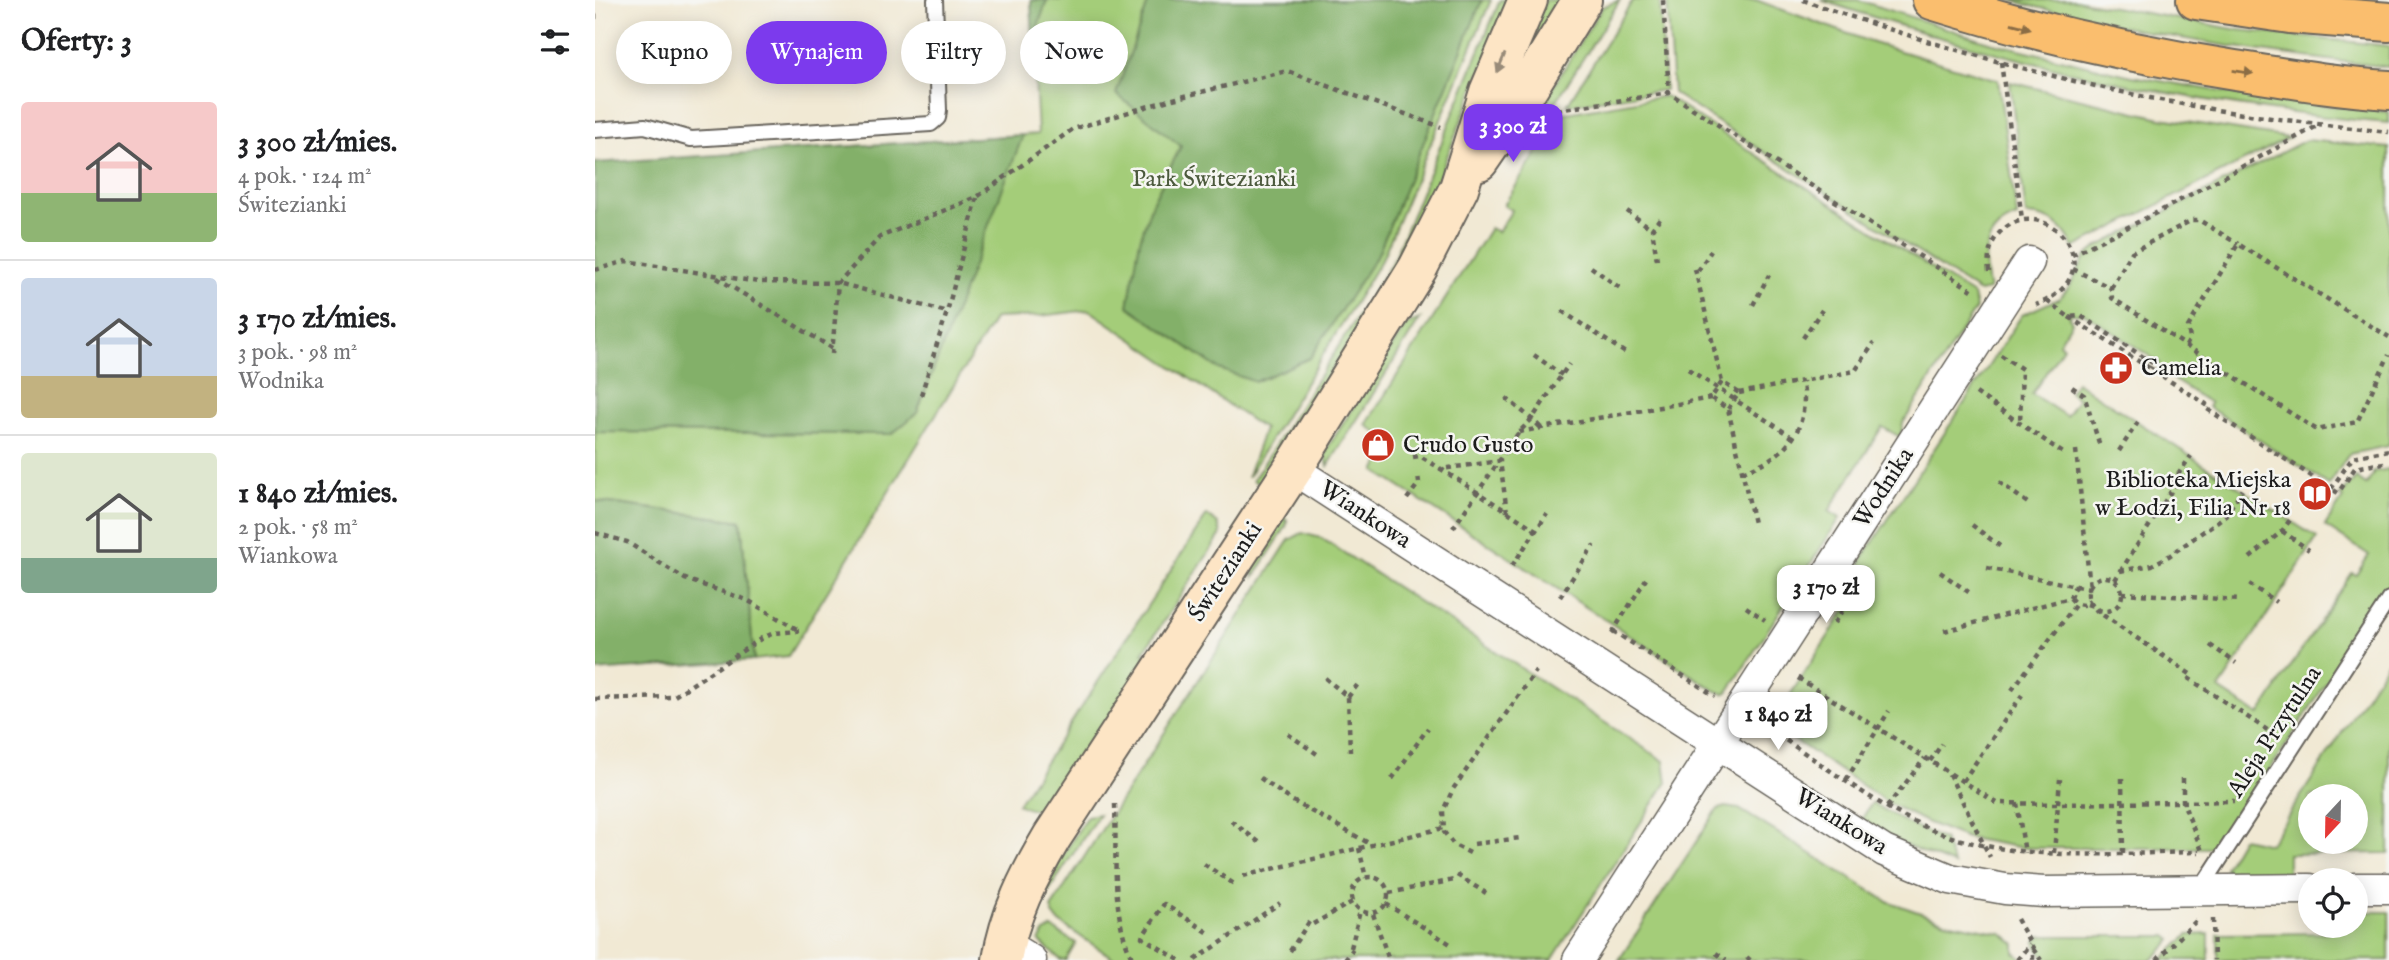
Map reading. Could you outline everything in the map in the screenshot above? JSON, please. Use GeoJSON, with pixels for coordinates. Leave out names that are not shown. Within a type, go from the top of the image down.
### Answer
{"type":"FeatureCollection","features":[{"type":"Feature","properties":{"kind":"main road"},"geometry":{"type":"LineString","coordinates":[[1932,0],[2060,36],[2165,59],[2389,90]]}},
{"type":"Feature","properties":{"kind":"main road"},"geometry":{"type":"LineString","coordinates":[[2196,0],[2290,14],[2389,22]]}},
{"type":"Feature","properties":{"kind":"street","name":"Świtezianki"},"geometry":{"type":"LineString","coordinates":[[1013,955],[1022,891],[1052,837],[1293,469],[1433,242],[1459,188],[1489,92],[1528,0]]}},
{"type":"Feature","properties":{"kind":"street","name":"Świtezianki"},"geometry":{"type":"LineString","coordinates":[[1459,188],[1517,106],[1582,0]]}},
{"type":"Feature","properties":{"kind":"street","name":"Wodnika"},"geometry":{"type":"LineString","coordinates":[[1578,960],[2029,262]]}},
{"type":"Feature","properties":{"kind":"street","name":"Wiankowa"},"geometry":{"type":"LineString","coordinates":[[1293,469],[1884,851],[1950,879],[2005,889],[2044,892],[2208,895],[2298,890]]}},
{"type":"Feature","properties":{"kind":"street"},"geometry":{"type":"LineString","coordinates":[[2368,888],[2389,888]]}},
{"type":"Feature","properties":{"kind":"lane"},"geometry":{"type":"LineString","coordinates":[[595,130],[645,126],[691,139],[931,124],[938,118],[939,110],[935,0]]}},
{"type":"Feature","properties":{"kind":"lane","name":"Aleja Przytulna"},"geometry":{"type":"LineString","coordinates":[[2208,895],[2225,852],[2389,599]]}},
{"type":"Feature","properties":{"kind":"path"},"geometry":{"type":"LineString","coordinates":[[1663,0],[1669,93]]}},
{"type":"Feature","properties":{"kind":"path"},"geometry":{"type":"LineString","coordinates":[[2001,62],[2022,219]]}},
{"type":"Feature","properties":{"kind":"path"},"geometry":{"type":"LineString","coordinates":[[712,275],[832,351],[838,283],[880,237],[977,197],[1073,129],[1169,100],[1287,71],[1441,127]]}},
{"type":"Feature","properties":{"kind":"path"},"geometry":{"type":"LineString","coordinates":[[1557,110],[1669,93],[1986,299]]}},
{"type":"Feature","properties":{"kind":"path"},"geometry":{"type":"LineString","coordinates":[[2073,255],[2320,124]]}},
{"type":"Feature","properties":{"kind":"path"},"geometry":{"type":"LineString","coordinates":[[921,394],[947,312],[977,197]]}},
{"type":"Feature","properties":{"kind":"path"},"geometry":{"type":"LineString","coordinates":[[1627,211],[1653,229]]}},
{"type":"Feature","properties":{"kind":"path"},"geometry":{"type":"LineString","coordinates":[[1657,260],[1653,229],[1660,218]]}},
{"type":"Feature","properties":{"kind":"path"},"geometry":{"type":"LineString","coordinates":[[2389,337],[2199,220],[2192,220],[2132,252],[2111,288],[2112,298],[2317,430],[2357,422],[2389,355]]}},
{"type":"Feature","properties":{"kind":"path"},"geometry":{"type":"LineString","coordinates":[[2186,346],[2190,339],[2187,327],[2238,244]]}},
{"type":"Feature","properties":{"kind":"path"},"geometry":{"type":"LineString","coordinates":[[1711,251],[1697,270],[1722,382],[1739,393],[1855,371],[1874,343]]}},
{"type":"Feature","properties":{"kind":"path"},"geometry":{"type":"LineString","coordinates":[[595,270],[626,261],[758,282],[838,283],[947,312]]}},
{"type":"Feature","properties":{"kind":"path"},"geometry":{"type":"LineString","coordinates":[[1591,267],[1619,288]]}},
{"type":"Feature","properties":{"kind":"path"},"geometry":{"type":"LineString","coordinates":[[2073,269],[2111,288]]}},
{"type":"Feature","properties":{"kind":"path"},"geometry":{"type":"LineString","coordinates":[[1753,305],[1769,275]]}},
{"type":"Feature","properties":{"kind":"path"},"geometry":{"type":"LineString","coordinates":[[2046,301],[2338,493],[2355,468],[2389,462]]}},
{"type":"Feature","properties":{"kind":"path"},"geometry":{"type":"LineString","coordinates":[[1803,338],[1822,310]]}},
{"type":"Feature","properties":{"kind":"path"},"geometry":{"type":"LineString","coordinates":[[1562,311],[1627,354]]}},
{"type":"Feature","properties":{"kind":"path"},"geometry":{"type":"LineString","coordinates":[[1993,350],[2022,369],[2020,423]]}},
{"type":"Feature","properties":{"kind":"path"},"geometry":{"type":"LineString","coordinates":[[1534,355],[1562,375]]}},
{"type":"Feature","properties":{"kind":"path"},"geometry":{"type":"LineString","coordinates":[[1453,528],[1569,364]]}},
{"type":"Feature","properties":{"kind":"path"},"geometry":{"type":"LineString","coordinates":[[1688,369],[1792,437]]}},
{"type":"Feature","properties":{"kind":"path"},"geometry":{"type":"LineString","coordinates":[[1742,472],[1770,461],[1781,453],[1792,437],[1802,421],[1805,398],[1803,381]]}},
{"type":"Feature","properties":{"kind":"path"},"geometry":{"type":"LineString","coordinates":[[1711,398],[1722,382]]}},
{"type":"Feature","properties":{"kind":"path"},"geometry":{"type":"LineString","coordinates":[[2072,387],[2084,395],[2100,446]]}},
{"type":"Feature","properties":{"kind":"path"},"geometry":{"type":"LineString","coordinates":[[1969,389],[2066,455]]}},
{"type":"Feature","properties":{"kind":"path"},"geometry":{"type":"LineString","coordinates":[[1728,410],[1739,393]]}},
{"type":"Feature","properties":{"kind":"path"},"geometry":{"type":"LineString","coordinates":[[1506,398],[1541,428]]}},
{"type":"Feature","properties":{"kind":"path"},"geometry":{"type":"LineString","coordinates":[[1519,432],[1711,398],[1728,410],[1754,523]]}},
{"type":"Feature","properties":{"kind":"path"},"geometry":{"type":"LineString","coordinates":[[2119,451],[2138,422]]}},
{"type":"Feature","properties":{"kind":"path"},"geometry":{"type":"LineString","coordinates":[[2076,450],[2090,604],[2292,747]]}},
{"type":"Feature","properties":{"kind":"path"},"geometry":{"type":"LineString","coordinates":[[2331,489],[2353,457],[2389,450]]}},
{"type":"Feature","properties":{"kind":"path"},"geometry":{"type":"LineString","coordinates":[[1413,457],[1420,456],[1536,530]]}},
{"type":"Feature","properties":{"kind":"path"},"geometry":{"type":"LineString","coordinates":[[2115,580],[2191,456]]}},
{"type":"Feature","properties":{"kind":"path"},"geometry":{"type":"LineString","coordinates":[[1441,469],[1500,461]]}},
{"type":"Feature","properties":{"kind":"path"},"geometry":{"type":"LineString","coordinates":[[1500,461],[1507,512]]}},
{"type":"Feature","properties":{"kind":"path"},"geometry":{"type":"LineString","coordinates":[[1407,499],[1419,483],[1418,474]]}},
{"type":"Feature","properties":{"kind":"path"},"geometry":{"type":"LineString","coordinates":[[1999,482],[2029,504]]}},
{"type":"Feature","properties":{"kind":"path"},"geometry":{"type":"LineString","coordinates":[[2120,571],[2153,565],[2169,556],[2225,516],[2242,489]]}},
{"type":"Feature","properties":{"kind":"path"},"geometry":{"type":"LineString","coordinates":[[1512,566],[1547,514]]}},
{"type":"Feature","properties":{"kind":"path"},"geometry":{"type":"LineString","coordinates":[[2250,558],[2282,531],[2290,520]]}},
{"type":"Feature","properties":{"kind":"path"},"geometry":{"type":"LineString","coordinates":[[1972,525],[2001,547]]}},
{"type":"Feature","properties":{"kind":"path"},"geometry":{"type":"LineString","coordinates":[[2282,531],[2309,550]]}},
{"type":"Feature","properties":{"kind":"path"},"geometry":{"type":"LineString","coordinates":[[595,533],[627,542],[684,579],[747,600],[800,631],[774,633],[762,638],[673,696],[595,699]]}},
{"type":"Feature","properties":{"kind":"path"},"geometry":{"type":"LineString","coordinates":[[1560,597],[1594,545]]}},
{"type":"Feature","properties":{"kind":"path"},"geometry":{"type":"LineString","coordinates":[[1987,568],[2077,586],[2084,585],[2089,587],[2089,590]]}},
{"type":"Feature","properties":{"kind":"path"},"geometry":{"type":"LineString","coordinates":[[1940,572],[1970,593]]}},
{"type":"Feature","properties":{"kind":"path"},"geometry":{"type":"LineString","coordinates":[[2089,590],[2102,578],[2115,580]]}},
{"type":"Feature","properties":{"kind":"path"},"geometry":{"type":"LineString","coordinates":[[1646,579],[1613,631],[1887,807],[1926,828],[1985,847],[2025,852],[2225,852]]}},
{"type":"Feature","properties":{"kind":"path"},"geometry":{"type":"LineString","coordinates":[[2070,597],[2076,604],[2090,604],[2105,611],[2111,610],[2119,604],[2122,593],[2115,580]]}},
{"type":"Feature","properties":{"kind":"path"},"geometry":{"type":"LineString","coordinates":[[2249,584],[2276,602]]}},
{"type":"Feature","properties":{"kind":"path"},"geometry":{"type":"LineString","coordinates":[[2070,597],[2077,586]]}},
{"type":"Feature","properties":{"kind":"path"},"geometry":{"type":"LineString","coordinates":[[2122,593],[2239,600]]}},
{"type":"Feature","properties":{"kind":"path"},"geometry":{"type":"LineString","coordinates":[[1944,631],[2070,597]]}},
{"type":"Feature","properties":{"kind":"path"},"geometry":{"type":"LineString","coordinates":[[2012,690],[2076,604]]}},
{"type":"Feature","properties":{"kind":"path"},"geometry":{"type":"LineString","coordinates":[[1746,607],[1774,626]]}},
{"type":"Feature","properties":{"kind":"path"},"geometry":{"type":"LineString","coordinates":[[2210,645],[2236,663]]}},
{"type":"Feature","properties":{"kind":"path"},"geometry":{"type":"LineString","coordinates":[[1470,853],[1454,845],[1443,828],[1443,811],[1453,789],[1536,671]]}},
{"type":"Feature","properties":{"kind":"path"},"geometry":{"type":"LineString","coordinates":[[1325,678],[1348,697]]}},
{"type":"Feature","properties":{"kind":"path"},"geometry":{"type":"LineString","coordinates":[[1798,678],[1997,803],[2241,801]]}},
{"type":"Feature","properties":{"kind":"path"},"geometry":{"type":"LineString","coordinates":[[1350,752],[1348,697],[1359,683]]}},
{"type":"Feature","properties":{"kind":"path"},"geometry":{"type":"LineString","coordinates":[[1963,782],[2022,695]]}},
{"type":"Feature","properties":{"kind":"path"},"geometry":{"type":"LineString","coordinates":[[1846,780],[1889,711]]}},
{"type":"Feature","properties":{"kind":"path"},"geometry":{"type":"LineString","coordinates":[[1392,779],[1428,728]]}},
{"type":"Feature","properties":{"kind":"path"},"geometry":{"type":"LineString","coordinates":[[1288,733],[1320,756]]}},
{"type":"Feature","properties":{"kind":"path"},"geometry":{"type":"LineString","coordinates":[[1887,807],[1942,744]]}},
{"type":"Feature","properties":{"kind":"path"},"geometry":{"type":"LineString","coordinates":[[1949,773],[2005,889]]}},
{"type":"Feature","properties":{"kind":"path"},"geometry":{"type":"LineString","coordinates":[[1260,778],[1291,800],[1372,845]]}},
{"type":"Feature","properties":{"kind":"path"},"geometry":{"type":"LineString","coordinates":[[2122,778],[2123,853]]}},
{"type":"Feature","properties":{"kind":"path"},"geometry":{"type":"LineString","coordinates":[[2183,778],[2183,802],[2203,852]]}},
{"type":"Feature","properties":{"kind":"path"},"geometry":{"type":"LineString","coordinates":[[2055,853],[2060,779]]}},
{"type":"Feature","properties":{"kind":"path"},"geometry":{"type":"LineString","coordinates":[[1115,799],[1118,895],[1123,941],[1133,960]]}},
{"type":"Feature","properties":{"kind":"path"},"geometry":{"type":"LineString","coordinates":[[2017,803],[2025,852]]}},
{"type":"Feature","properties":{"kind":"path"},"geometry":{"type":"LineString","coordinates":[[1231,821],[1262,845]]}},
{"type":"Feature","properties":{"kind":"path"},"geometry":{"type":"LineString","coordinates":[[1243,876],[1443,828]]}},
{"type":"Feature","properties":{"kind":"path"},"geometry":{"type":"LineString","coordinates":[[1474,844],[1520,838]]}},
{"type":"Feature","properties":{"kind":"path"},"geometry":{"type":"LineString","coordinates":[[1359,848],[1366,878]]}},
{"type":"Feature","properties":{"kind":"path"},"geometry":{"type":"LineString","coordinates":[[1204,864],[1237,886]]}},
{"type":"Feature","properties":{"kind":"path"},"geometry":{"type":"LineString","coordinates":[[1389,893],[1456,877],[1486,893]]}},
{"type":"Feature","properties":{"kind":"path"},"geometry":{"type":"LineString","coordinates":[[1366,878],[1376,878],[1387,887],[1389,893],[1386,904],[1373,914],[1360,911],[1352,902],[1351,888],[1366,878]]}},
{"type":"Feature","properties":{"kind":"path"},"geometry":{"type":"LineString","coordinates":[[2157,960],[2208,895]]}},
{"type":"Feature","properties":{"kind":"path"},"geometry":{"type":"LineString","coordinates":[[2208,895],[2214,960]]}},
{"type":"Feature","properties":{"kind":"path"},"geometry":{"type":"LineString","coordinates":[[1290,951],[1311,923],[1352,902]]}},
{"type":"Feature","properties":{"kind":"path"},"geometry":{"type":"LineString","coordinates":[[1195,960],[1280,903]]}},
{"type":"Feature","properties":{"kind":"path"},"geometry":{"type":"LineString","coordinates":[[1179,960],[1142,937],[1164,904],[1209,933]]}},
{"type":"Feature","properties":{"kind":"path"},"geometry":{"type":"LineString","coordinates":[[1386,904],[1452,945]]}},
{"type":"Feature","properties":{"kind":"path"},"geometry":{"type":"LineString","coordinates":[[1345,960],[1352,948],[1360,911]]}},
{"type":"Feature","properties":{"kind":"path"},"geometry":{"type":"LineString","coordinates":[[1373,914],[1389,960]]}},
{"type":"Feature","properties":{"kind":"path"},"geometry":{"type":"LineString","coordinates":[[2022,931],[2041,960]]}},
{"type":"Feature","properties":{"kind":"path"},"geometry":{"type":"LineString","coordinates":[[2017,960],[2031,946]]}},
{"type":"Feature","properties":{"kind":"path"},"geometry":{"type":"LineString","coordinates":[[2031,946],[2033,960]]}},
{"type":"Feature","properties":{"kind":"path"},"geometry":{"type":"LineString","coordinates":[[1716,953],[1726,960]]}},
{"type":"Feature","properties":{"kind":"green space","name":"Park Świtezianki"},"geometry":{"type":"Polygon","coordinates":[[[1031,0],[1491,0],[1383,257],[1247,478],[1264,429],[1089,310],[995,318],[788,656],[754,660],[741,521],[595,501],[595,432],[892,434],[793,150],[1038,134],[1035,84],[1128,84],[1128,21],[1032,21],[1031,0]]]}},
{"type":"Feature","properties":{"kind":"green space"},"geometry":{"type":"Polygon","coordinates":[[[1031,0],[1047,0],[1040,21],[1032,21],[1031,0]]]}},
{"type":"Feature","properties":{"kind":"green space"},"geometry":{"type":"Polygon","coordinates":[[[1149,0],[1482,0],[1378,254],[1310,358],[1255,382],[1219,369],[1128,306],[1140,240],[1152,203],[1181,146],[1116,94],[1120,84],[1128,84],[1128,60],[1149,0]]]}},
{"type":"Feature","properties":{"kind":"green space"},"geometry":{"type":"Polygon","coordinates":[[[1500,0],[1512,0],[1416,235],[1260,485],[1253,480],[1393,261],[1500,0]]]}},
{"type":"Feature","properties":{"kind":"green space"},"geometry":{"type":"Polygon","coordinates":[[[1545,0],[1560,0],[1507,97],[1545,0]]]}},
{"type":"Feature","properties":{"kind":"green space"},"geometry":{"type":"Polygon","coordinates":[[[1620,0],[1540,127],[1535,116],[1602,7],[1620,0]]]}},
{"type":"Feature","properties":{"kind":"green space"},"geometry":{"type":"Polygon","coordinates":[[[1633,0],[1660,0],[1665,90],[1567,105],[1633,0]]]}},
{"type":"Feature","properties":{"kind":"green space"},"geometry":{"type":"Polygon","coordinates":[[[1667,0],[1756,0],[1873,43],[1998,80],[2017,217],[2005,222],[1990,237],[1985,256],[1989,290],[1979,292],[1673,93],[1667,0]]]}},
{"type":"Feature","properties":{"kind":"green space"},"geometry":{"type":"Polygon","coordinates":[[[1821,0],[1858,0],[1989,42],[2132,76],[2257,98],[2389,112],[2389,123],[2244,106],[2101,79],[1960,43],[1821,0]]]}},
{"type":"Feature","properties":{"kind":"green space"},"geometry":{"type":"Polygon","coordinates":[[[2010,0],[2075,0],[2239,30],[2389,46],[2389,67],[2198,41],[2104,23],[2010,0]]]}},
{"type":"Feature","properties":{"kind":"green space"},"geometry":{"type":"Polygon","coordinates":[[[2010,82],[2161,118],[2289,138],[2074,248],[2056,224],[2043,217],[2026,215],[2010,82]]]}},
{"type":"Feature","properties":{"kind":"green space"},"geometry":{"type":"Polygon","coordinates":[[[1665,96],[1973,295],[1976,308],[1903,423],[1900,437],[1882,427],[1829,511],[1840,518],[1728,692],[1724,694],[1375,471],[1391,442],[1366,425],[1490,228],[1498,232],[1512,210],[1504,205],[1561,114],[1665,96]]]}},
{"type":"Feature","properties":{"kind":"green space"},"geometry":{"type":"Polygon","coordinates":[[[1023,135],[917,413],[892,434],[595,432],[595,163],[1023,135]]]}},
{"type":"Feature","properties":{"kind":"green space"},"geometry":{"type":"Polygon","coordinates":[[[2306,140],[2389,148],[2389,446],[2349,454],[2329,485],[2208,407],[2210,403],[2157,369],[2160,363],[2084,313],[2071,314],[2069,317],[2072,322],[2059,343],[2063,347],[2032,394],[2066,416],[2078,399],[2069,392],[2076,382],[2317,538],[2219,689],[2259,715],[2352,573],[2356,575],[2369,555],[2325,526],[2343,498],[2340,496],[2356,478],[2366,485],[2373,472],[2389,469],[2389,586],[2219,848],[2024,848],[1967,838],[1890,804],[1778,729],[1775,725],[1776,717],[1849,604],[1860,600],[1869,588],[1857,580],[1862,559],[2022,315],[2060,298],[2070,286],[2085,257],[2097,247],[2306,140]]]}},
{"type":"Feature","properties":{"kind":"green space"},"geometry":{"type":"Polygon","coordinates":[[[1420,319],[1328,466],[1325,455],[1328,447],[1406,325],[1420,319]]]}},
{"type":"Feature","properties":{"kind":"green space"},"geometry":{"type":"Polygon","coordinates":[[[595,501],[741,521],[754,660],[595,671],[595,501]]]}},
{"type":"Feature","properties":{"kind":"green space"},"geometry":{"type":"Polygon","coordinates":[[[1207,515],[1218,524],[1221,534],[1143,653],[1149,658],[1053,805],[1035,809],[1018,804],[1207,515]]]}},
{"type":"Feature","properties":{"kind":"green space"},"geometry":{"type":"Polygon","coordinates":[[[1283,516],[1287,521],[1286,527],[1254,577],[1251,565],[1283,516]]]}},
{"type":"Feature","properties":{"kind":"green space"},"geometry":{"type":"Polygon","coordinates":[[[1302,533],[1321,538],[1664,761],[1667,782],[1552,960],[1116,960],[1059,922],[1053,914],[1051,908],[1289,540],[1302,533]]]}},
{"type":"Feature","properties":{"kind":"green space"},"geometry":{"type":"Polygon","coordinates":[[[2389,660],[2389,853],[2368,853],[2368,784],[2309,784],[2389,660]]]}},
{"type":"Feature","properties":{"kind":"green space"},"geometry":{"type":"Polygon","coordinates":[[[2298,801],[2298,854],[2288,854],[2288,876],[2228,875],[2225,867],[2242,838],[2270,844],[2298,801]]]}},
{"type":"Feature","properties":{"kind":"green space"},"geometry":{"type":"Polygon","coordinates":[[[1872,803],[1943,839],[1954,865],[1902,844],[1861,820],[1872,803]]]}},
{"type":"Feature","properties":{"kind":"green space"},"geometry":{"type":"Polygon","coordinates":[[[1718,809],[1739,809],[1887,901],[1946,922],[2002,933],[2015,944],[2015,953],[2028,960],[1619,960],[1713,816],[1718,809]]]}},
{"type":"Feature","properties":{"kind":"green space"},"geometry":{"type":"Polygon","coordinates":[[[1099,814],[1032,917],[1038,896],[1087,816],[1099,814]]]}},
{"type":"Feature","properties":{"kind":"green space"},"geometry":{"type":"Polygon","coordinates":[[[2368,912],[2389,912],[2389,960],[2218,960],[2218,934],[2298,933],[2298,938],[2368,938],[2368,912]]]}},
{"type":"Feature","properties":{"kind":"green space"},"geometry":{"type":"Polygon","coordinates":[[[1052,928],[1076,943],[1066,960],[1061,960],[1039,941],[1045,932],[1052,928]]]}},
{"type":"Feature","properties":{"kind":"green space"},"geometry":{"type":"Polygon","coordinates":[[[2209,934],[2209,960],[2162,960],[2188,935],[2209,934]]]}},
{"type":"Feature","properties":{"kind":"green space"},"geometry":{"type":"Polygon","coordinates":[[[2041,936],[2167,936],[2172,940],[2152,960],[2046,960],[2036,946],[2036,941],[2041,936]]]}},
{"type":"Feature","properties":{"kind":"place","name":"Camelia"},"geometry":{"type":"Point","coordinates":[2116,368]}},
{"type":"Feature","properties":{"kind":"place","name":"Crudo Gusto"},"geometry":{"type":"Point","coordinates":[1378,445]}},
{"type":"Feature","properties":{"kind":"place","name":"Biblioteka Miejska w Łodzi, Filia Nr 18"},"geometry":{"type":"Point","coordinates":[2315,494]}}]}
